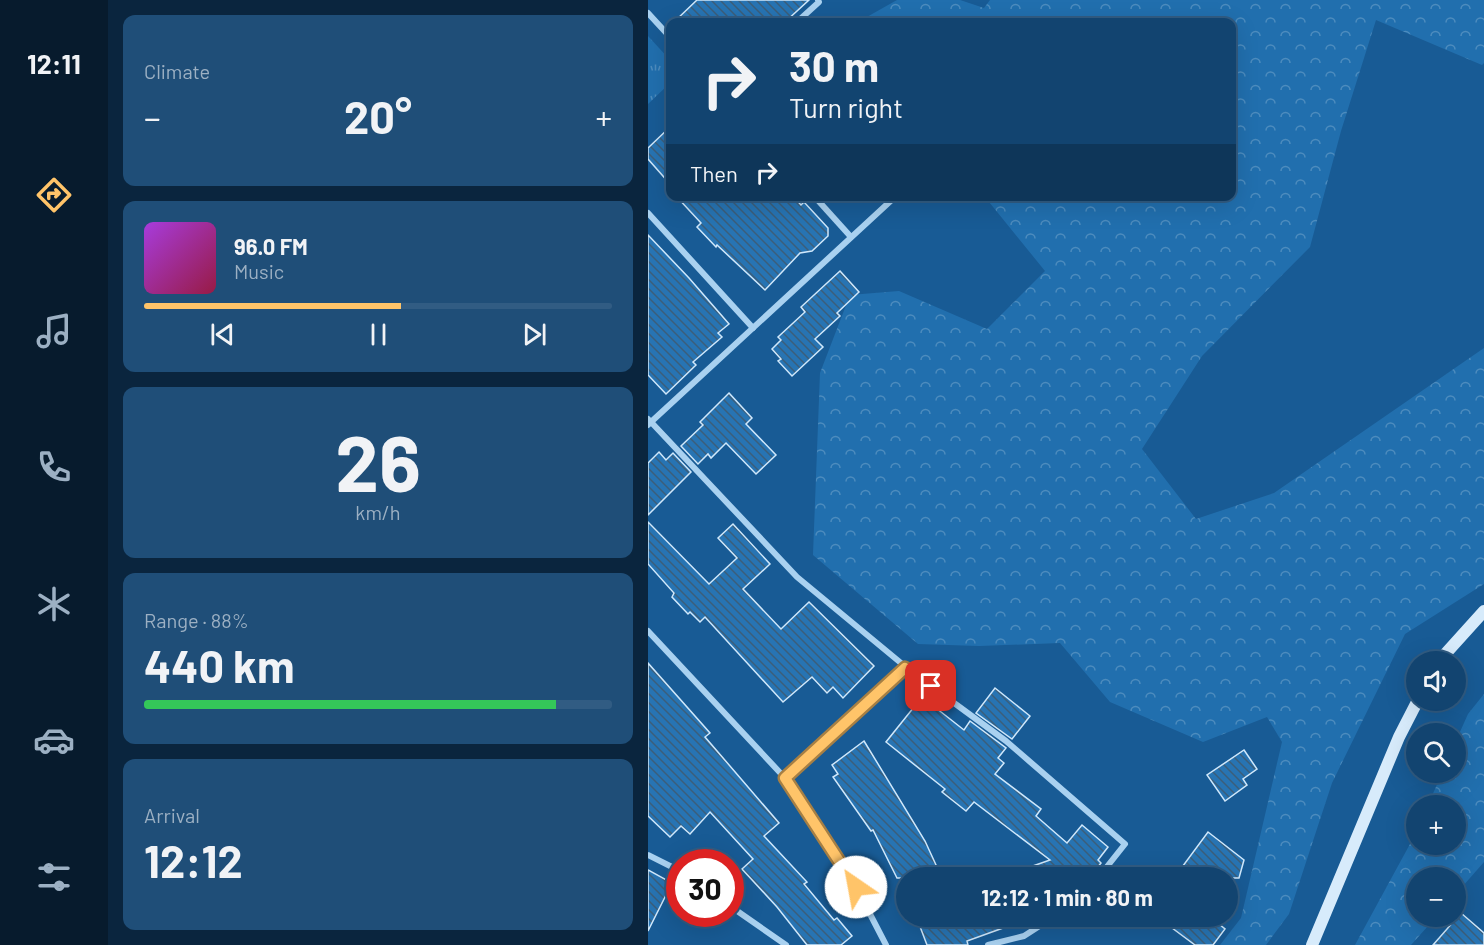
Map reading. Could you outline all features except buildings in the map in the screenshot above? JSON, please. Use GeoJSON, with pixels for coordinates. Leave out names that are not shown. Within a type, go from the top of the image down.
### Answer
{"type":"FeatureCollection","features":[{"type":"Feature","properties":{"kind":"street"},"geometry":{"type":"LineString","coordinates":[[801,18],[819,2],[818,0]]}},
{"type":"Feature","properties":{"kind":"street"},"geometry":{"type":"LineString","coordinates":[[648,13],[666,33]]}},
{"type":"Feature","properties":{"kind":"street"},"geometry":{"type":"LineString","coordinates":[[819,201],[851,237]]}},
{"type":"Feature","properties":{"kind":"street"},"geometry":{"type":"LineString","coordinates":[[891,201],[649,422],[797,577],[912,672],[1006,741],[1125,844],[1107,867]]}},
{"type":"Feature","properties":{"kind":"street"},"geometry":{"type":"LineString","coordinates":[[648,213],[753,328]]}},
{"type":"Feature","properties":{"kind":"street"},"geometry":{"type":"LineString","coordinates":[[1448,651],[1484,611]]}},
{"type":"Feature","properties":{"kind":"street"},"geometry":{"type":"LineString","coordinates":[[648,630],[785,778],[856,887],[886,945]]}},
{"type":"Feature","properties":{"kind":"street"},"geometry":{"type":"LineString","coordinates":[[785,778],[905,668],[912,672]]}},
{"type":"Feature","properties":{"kind":"street"},"geometry":{"type":"LineString","coordinates":[[1312,945],[1413,711]]}},
{"type":"Feature","properties":{"kind":"street"},"geometry":{"type":"LineString","coordinates":[[648,855],[666,863]]}},
{"type":"Feature","properties":{"kind":"street"},"geometry":{"type":"LineString","coordinates":[[744,916],[786,945]]}},
{"type":"Feature","properties":{"kind":"street"},"geometry":{"type":"LineString","coordinates":[[988,945],[1024,936],[1038,927]]}},
{"type":"Feature","properties":{"kind":"green space"},"geometry":{"type":"Polygon","coordinates":[[[897,0],[960,0],[984,8],[990,0],[1484,0],[1484,63],[1482,65],[1376,20],[1341,131],[1310,247],[1202,356],[1142,449],[1196,519],[1274,493],[1484,348],[1484,584],[1405,634],[1332,783],[1289,914],[1266,945],[1220,945],[1234,927],[1238,927],[1241,918],[1282,742],[1267,717],[1203,742],[1110,702],[1060,643],[979,646],[918,644],[813,555],[820,373],[850,295],[899,291],[987,329],[1045,271],[988,201],[1236,201],[1236,18],[865,18],[897,0]]]}},
{"type":"Feature","properties":{"kind":"green space"},"geometry":{"type":"Polygon","coordinates":[[[648,36],[666,56],[666,87],[648,104],[648,36]]]}},
{"type":"Feature","properties":{"kind":"green space"},"geometry":{"type":"Polygon","coordinates":[[[1484,694],[1484,862],[1466,882],[1466,867],[1406,867],[1406,927],[1427,927],[1411,945],[1355,945],[1406,851],[1406,855],[1466,855],[1466,795],[1432,795],[1438,783],[1466,783],[1466,723],[1464,723],[1484,694]]]}},
{"type":"Feature","properties":{"kind":"route"},"geometry":{"type":"LineString","coordinates":[[856,887],[785,778],[905,668],[931,686]]}}]}
